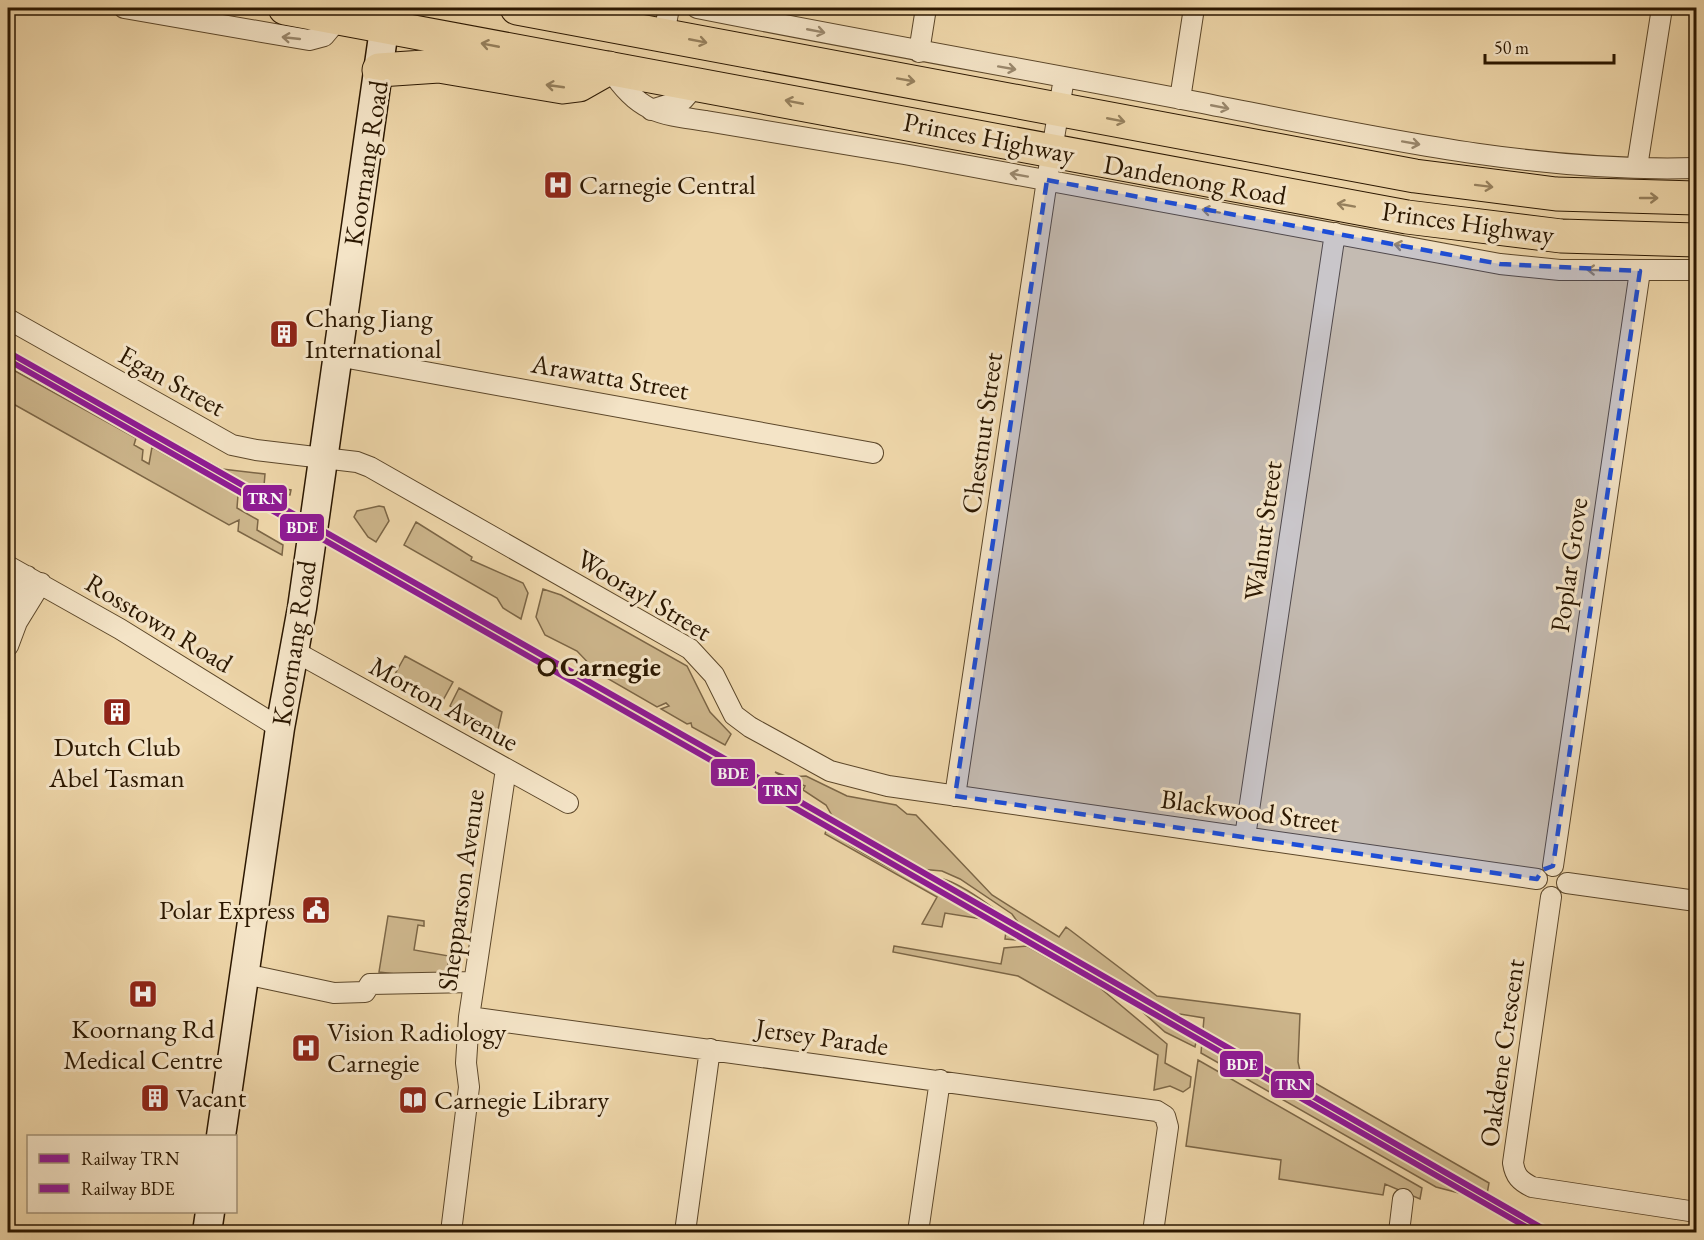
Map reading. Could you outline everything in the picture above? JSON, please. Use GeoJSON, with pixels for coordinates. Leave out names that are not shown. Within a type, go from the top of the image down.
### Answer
{"type":"FeatureCollection","features":[{"type":"Feature","properties":{"kind":"highway","name":"Princes Highway"},"geometry":{"type":"LineString","coordinates":[[285,8],[340,18],[386,17],[609,68],[697,84],[1049,165],[1481,228],[1561,236],[1696,240]]}},
{"type":"Feature","properties":{"kind":"highway","name":"Princes Highway"},"geometry":{"type":"LineString","coordinates":[[517,8],[666,21],[1061,93],[1479,185],[1568,194],[1696,198]]}},
{"type":"Feature","properties":{"kind":"highway"},"geometry":{"type":"LineString","coordinates":[[379,70],[439,66],[563,87],[579,86],[609,68]]}},
{"type":"Feature","properties":{"kind":"street"},"geometry":{"type":"LineString","coordinates":[[124,8],[309,40],[324,36],[340,18]]}},
{"type":"Feature","properties":{"kind":"street"},"geometry":{"type":"LineString","coordinates":[[697,8],[919,52],[1061,93],[1180,99],[1445,149],[1591,165],[1696,168]]}},
{"type":"Feature","properties":{"kind":"street"},"geometry":{"type":"LineString","coordinates":[[919,52],[926,8]]}},
{"type":"Feature","properties":{"kind":"street"},"geometry":{"type":"LineString","coordinates":[[1180,99],[1194,8]]}},
{"type":"Feature","properties":{"kind":"street"},"geometry":{"type":"LineString","coordinates":[[1636,167],[1662,8]]}},
{"type":"Feature","properties":{"kind":"street","name":"Koornang Road"},"geometry":{"type":"LineString","coordinates":[[221,1135],[386,17]]}},
{"type":"Feature","properties":{"kind":"street","name":"Dandenong Road"},"geometry":{"type":"LineString","coordinates":[[609,68],[627,94],[651,110],[680,118],[1049,165],[1335,233],[1524,267],[1640,271],[1696,270]]}},
{"type":"Feature","properties":{"kind":"street"},"geometry":{"type":"LineString","coordinates":[[651,110],[683,100],[697,84]]}},
{"type":"Feature","properties":{"kind":"street","name":"Chestnut Street"},"geometry":{"type":"LineString","coordinates":[[955,796],[1061,93]]}},
{"type":"Feature","properties":{"kind":"street","name":"Walnut Street"},"geometry":{"type":"LineString","coordinates":[[1245,837],[1335,233]]}},
{"type":"Feature","properties":{"kind":"street","name":"Poplar Grove"},"geometry":{"type":"LineString","coordinates":[[1552,866],[1640,271]]}},
{"type":"Feature","properties":{"kind":"street","name":"Egan Street"},"geometry":{"type":"LineString","coordinates":[[8,319],[232,445],[321,457]]}},
{"type":"Feature","properties":{"kind":"street","name":"Arawatta Street"},"geometry":{"type":"LineString","coordinates":[[337,356],[873,453]]}},
{"type":"Feature","properties":{"kind":"street","name":"Woorayl Street"},"geometry":{"type":"LineString","coordinates":[[321,457],[357,462],[370,467],[690,649],[714,675],[724,700],[734,715],[781,746],[830,771],[861,781],[955,796]]}},
{"type":"Feature","properties":{"kind":"street","name":"Rosstown Road"},"geometry":{"type":"LineString","coordinates":[[8,566],[280,728]]}},
{"type":"Feature","properties":{"kind":"street"},"geometry":{"type":"LineString","coordinates":[[8,608],[34,580]]}},
{"type":"Feature","properties":{"kind":"street"},"geometry":{"type":"LineString","coordinates":[[8,646],[34,580]]}},
{"type":"Feature","properties":{"kind":"street","name":"Morton Avenue"},"geometry":{"type":"LineString","coordinates":[[294,651],[568,803]]}},
{"type":"Feature","properties":{"kind":"street","name":"Shepparson Avenue"},"geometry":{"type":"LineString","coordinates":[[451,1233],[469,1087],[466,1063],[469,1017],[506,769]]}},
{"type":"Feature","properties":{"kind":"street","name":"Blackwood Street"},"geometry":{"type":"LineString","coordinates":[[955,796],[1537,879]]}},
{"type":"Feature","properties":{"kind":"street"},"geometry":{"type":"LineString","coordinates":[[1552,866],[1565,874],[1567,883],[1562,893],[1551,897],[1542,893],[1537,879],[1542,870],[1552,866]]}},
{"type":"Feature","properties":{"kind":"street"},"geometry":{"type":"LineString","coordinates":[[1567,883],[1696,901]]}},
{"type":"Feature","properties":{"kind":"street","name":"Oakdene Crescent"},"geometry":{"type":"LineString","coordinates":[[1551,897],[1513,1163],[1514,1173],[1522,1182],[1532,1187],[1696,1212]]}},
{"type":"Feature","properties":{"kind":"street"},"geometry":{"type":"LineString","coordinates":[[259,977],[334,993],[365,992],[370,984],[474,982]]}},
{"type":"Feature","properties":{"kind":"street","name":"Jersey Parade"},"geometry":{"type":"LineString","coordinates":[[469,1017],[1157,1111],[1165,1116],[1168,1135],[1153,1233]]}},
{"type":"Feature","properties":{"kind":"street"},"geometry":{"type":"LineString","coordinates":[[685,1233],[710,1049]]}},
{"type":"Feature","properties":{"kind":"street"},"geometry":{"type":"LineString","coordinates":[[918,1233],[940,1080]]}},
{"type":"Feature","properties":{"kind":"street"},"geometry":{"type":"LineString","coordinates":[[1399,1233],[1403,1199]]}},
{"type":"Feature","properties":{"kind":"street"},"geometry":{"type":"LineString","coordinates":[[207,1233],[210,1213]]}},
{"type":"Feature","properties":{"kind":"highlighted area"},"geometry":{"type":"Polygon","coordinates":[[[1047,180],[1500,264],[1640,271],[1553,866],[1542,870],[1537,879],[955,796],[1047,180]]]}},
{"type":"Feature","properties":{"kind":"shaded area"},"geometry":{"type":"Polygon","coordinates":[[[38,366],[89,394],[80,400],[35,375],[38,366]]]}},
{"type":"Feature","properties":{"kind":"shaded area"},"geometry":{"type":"Polygon","coordinates":[[[8,367],[136,438],[134,445],[143,450],[142,460],[149,464],[152,447],[238,495],[237,508],[258,520],[257,530],[283,545],[282,555],[238,531],[239,520],[229,525],[8,401],[8,367]]]}},
{"type":"Feature","properties":{"kind":"shaded area"},"geometry":{"type":"Polygon","coordinates":[[[95,398],[222,469],[265,474],[264,486],[291,490],[290,495],[236,487],[134,427],[86,403],[95,398]]]}},
{"type":"Feature","properties":{"kind":"shaded area"},"geometry":{"type":"Polygon","coordinates":[[[384,507],[389,521],[376,542],[368,537],[354,517],[357,511],[384,507]]]}},
{"type":"Feature","properties":{"kind":"shaded area"},"geometry":{"type":"Polygon","coordinates":[[[416,522],[472,557],[471,560],[523,583],[528,593],[521,619],[503,608],[497,598],[404,545],[416,522]]]}},
{"type":"Feature","properties":{"kind":"shaded area"},"geometry":{"type":"Polygon","coordinates":[[[543,589],[561,595],[687,666],[710,712],[731,734],[725,745],[692,727],[691,723],[687,724],[661,709],[669,706],[666,703],[657,707],[598,673],[577,651],[545,635],[536,617],[543,589]]]}},
{"type":"Feature","properties":{"kind":"shaded area"},"geometry":{"type":"Polygon","coordinates":[[[405,656],[453,682],[442,702],[394,676],[405,656]]]}},
{"type":"Feature","properties":{"kind":"shaded area"},"geometry":{"type":"Polygon","coordinates":[[[459,688],[502,712],[497,734],[450,706],[459,688]]]}},
{"type":"Feature","properties":{"kind":"shaded area"},"geometry":{"type":"Polygon","coordinates":[[[775,772],[788,777],[806,776],[847,796],[896,805],[907,814],[916,815],[992,895],[1059,937],[1066,927],[1157,996],[1300,1014],[1298,1062],[1301,1075],[1489,1183],[1486,1200],[1436,1187],[1201,1053],[1204,1018],[1180,1014],[1174,1024],[1197,1037],[1195,1047],[1165,1032],[1117,989],[1029,938],[1012,914],[960,879],[942,871],[909,868],[848,834],[839,828],[826,805],[803,790],[805,786],[800,784],[799,787],[775,772]]]}},
{"type":"Feature","properties":{"kind":"shaded area"},"geometry":{"type":"Polygon","coordinates":[[[829,821],[840,838],[904,875],[915,878],[943,879],[974,895],[998,912],[1020,936],[1016,940],[1005,939],[1007,923],[945,913],[942,927],[922,924],[937,897],[825,834],[829,821]]]}},
{"type":"Feature","properties":{"kind":"shaded area"},"geometry":{"type":"Polygon","coordinates":[[[388,916],[424,921],[424,926],[418,925],[414,950],[449,956],[446,980],[379,972],[388,916]]]}},
{"type":"Feature","properties":{"kind":"shaded area"},"geometry":{"type":"Polygon","coordinates":[[[894,946],[1001,964],[1004,948],[1027,946],[1099,987],[1167,1044],[1165,1063],[1191,1077],[1190,1087],[1183,1092],[1170,1086],[1154,1090],[1158,1055],[1018,976],[893,952],[894,946]]]}},
{"type":"Feature","properties":{"kind":"shaded area"},"geometry":{"type":"Polygon","coordinates":[[[1198,1060],[1422,1188],[1420,1199],[1385,1184],[1383,1195],[1279,1179],[1281,1160],[1186,1146],[1198,1060]]]}},
{"type":"Feature","properties":{"kind":"rail line","name":"TRN"},"geometry":{"type":"LineString","coordinates":[[8,352],[755,776],[1549,1232]]}},
{"type":"Feature","properties":{"kind":"rail line","name":"BDE"},"geometry":{"type":"LineString","coordinates":[[8,360],[1535,1232]]}},
{"type":"Feature","properties":{"kind":"place","name":"Carnegie Central"},"geometry":{"type":"Point","coordinates":[558,185]}},
{"type":"Feature","properties":{"kind":"place","name":"Chang Jiang International"},"geometry":{"type":"Point","coordinates":[284,334]}},
{"type":"Feature","properties":{"kind":"place","name":"Carnegie"},"geometry":{"type":"Point","coordinates":[547,667]}},
{"type":"Feature","properties":{"kind":"place","name":"Dutch Club Abel Tasman"},"geometry":{"type":"Point","coordinates":[117,712]}},
{"type":"Feature","properties":{"kind":"place","name":"Polar Express"},"geometry":{"type":"Point","coordinates":[316,910]}},
{"type":"Feature","properties":{"kind":"place","name":"Koornang Rd Medical Centre"},"geometry":{"type":"Point","coordinates":[143,994]}},
{"type":"Feature","properties":{"kind":"place","name":"Vision Radiology Carnegie"},"geometry":{"type":"Point","coordinates":[306,1048]}},
{"type":"Feature","properties":{"kind":"place","name":"Vacant"},"geometry":{"type":"Point","coordinates":[155,1098]}},
{"type":"Feature","properties":{"kind":"place","name":"Carnegie Library"},"geometry":{"type":"Point","coordinates":[413,1100]}}]}
